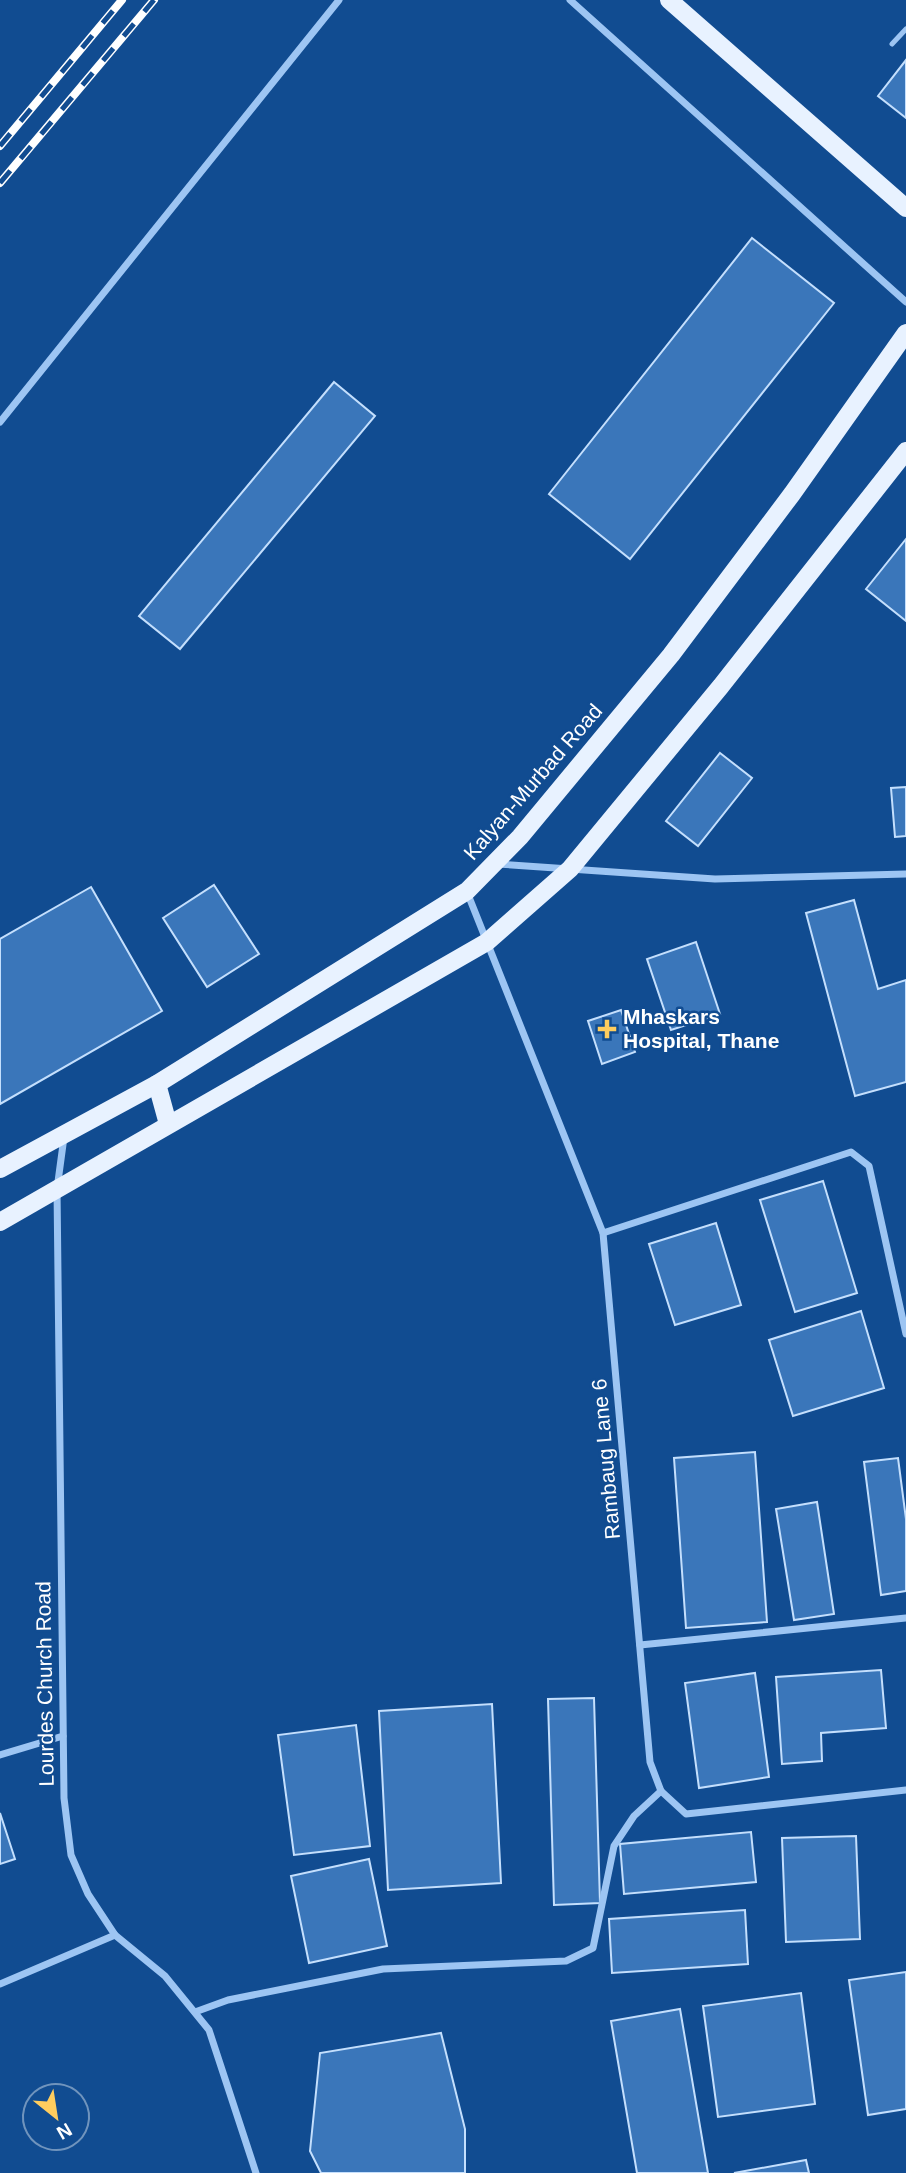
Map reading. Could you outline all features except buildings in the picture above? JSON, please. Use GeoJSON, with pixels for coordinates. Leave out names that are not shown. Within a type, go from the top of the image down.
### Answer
{"type":"FeatureCollection","features":[{"type":"Feature","properties":{"kind":"main road"},"geometry":{"type":"LineString","coordinates":[[669,0],[890,191],[906,208]]}},
{"type":"Feature","properties":{"kind":"main road","name":"Kalyan-Murbad Road"},"geometry":{"type":"LineString","coordinates":[[0,1169],[157,1084],[467,891],[496,864],[671,655],[792,494],[906,333]]}},
{"type":"Feature","properties":{"kind":"main road"},"geometry":{"type":"LineString","coordinates":[[0,1222],[487,942],[570,869],[721,686],[906,451]]}},
{"type":"Feature","properties":{"kind":"main road"},"geometry":{"type":"LineString","coordinates":[[157,1084],[168,1124]]}},
{"type":"Feature","properties":{"kind":"street"},"geometry":{"type":"LineString","coordinates":[[0,422],[339,0]]}},
{"type":"Feature","properties":{"kind":"street"},"geometry":{"type":"LineString","coordinates":[[570,0],[906,302]]}},
{"type":"Feature","properties":{"kind":"street"},"geometry":{"type":"LineString","coordinates":[[496,864],[715,879],[906,874]]}},
{"type":"Feature","properties":{"kind":"street","name":"Rambaug Lane 6"},"geometry":{"type":"LineString","coordinates":[[467,891],[603,1233],[650,1762],[661,1791],[686,1814],[906,1790]]}},
{"type":"Feature","properties":{"kind":"street","name":"Lourdes Church Road"},"geometry":{"type":"LineString","coordinates":[[64,1136],[57,1189],[64,1798],[71,1855],[88,1894],[115,1935],[165,1976],[209,2030],[256,2173]]}},
{"type":"Feature","properties":{"kind":"street"},"geometry":{"type":"LineString","coordinates":[[603,1233],[851,1152],[869,1166],[906,1334]]}},
{"type":"Feature","properties":{"kind":"street"},"geometry":{"type":"LineString","coordinates":[[640,1645],[906,1618]]}},
{"type":"Feature","properties":{"kind":"street"},"geometry":{"type":"LineString","coordinates":[[0,1755],[63,1737]]}},
{"type":"Feature","properties":{"kind":"street"},"geometry":{"type":"LineString","coordinates":[[195,2012],[228,2000],[383,1969],[566,1961],[593,1948],[614,1846],[634,1816],[661,1791]]}},
{"type":"Feature","properties":{"kind":"street"},"geometry":{"type":"LineString","coordinates":[[0,1984],[115,1935]]}},
{"type":"Feature","properties":{"kind":"lane"},"geometry":{"type":"LineString","coordinates":[[892,44],[906,29]]}},
{"type":"Feature","properties":{"kind":"railway"},"geometry":{"type":"LineString","coordinates":[[0,146],[122,0]]}},
{"type":"Feature","properties":{"kind":"railway"},"geometry":{"type":"LineString","coordinates":[[0,183],[154,0]]}},
{"type":"Feature","properties":{"kind":"place","name":"Mhaskars Hospital, Thane"},"geometry":{"type":"Point","coordinates":[607,1029]}}]}
